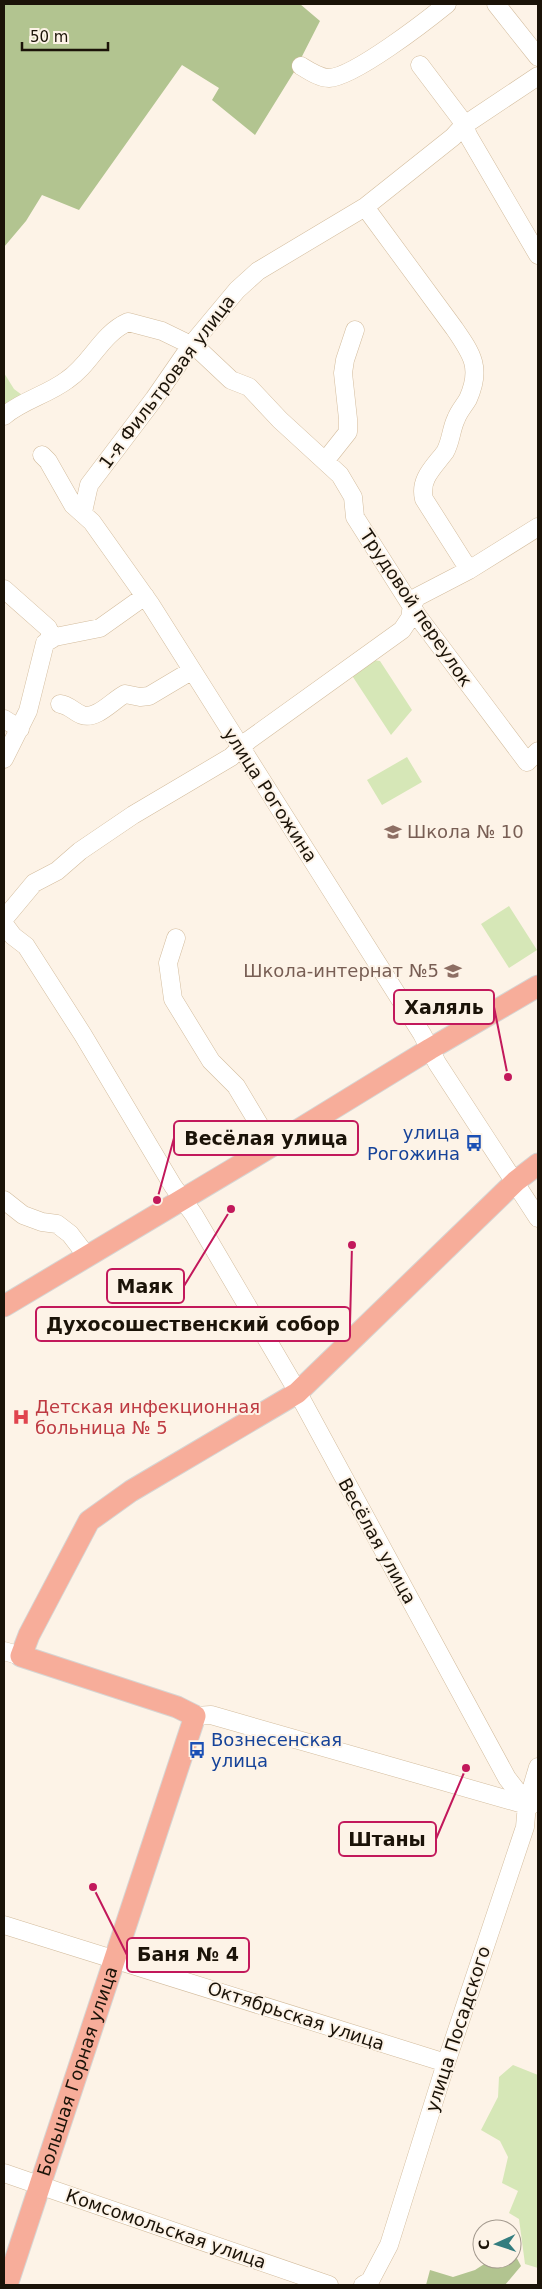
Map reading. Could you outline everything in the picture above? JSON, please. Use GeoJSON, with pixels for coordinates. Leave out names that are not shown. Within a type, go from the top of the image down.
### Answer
{"type":"FeatureCollection","features":[{"type":"Feature","properties":{"kind":"main road"},"geometry":{"type":"LineString","coordinates":[[4,1306],[538,986]]}},
{"type":"Feature","properties":{"kind":"main road"},"geometry":{"type":"LineString","coordinates":[[195,1716],[177,1707],[12,1653],[29,1636],[89,1521],[131,1491],[297,1393],[516,1181],[538,1164]]}},
{"type":"Feature","properties":{"kind":"main road","name":"Большая Горная улица"},"geometry":{"type":"LineString","coordinates":[[7,2285],[195,1716]]}},
{"type":"Feature","properties":{"kind":"street"},"geometry":{"type":"LineString","coordinates":[[301,66],[322,77],[330,78],[342,74],[398,41],[447,4]]}},
{"type":"Feature","properties":{"kind":"street"},"geometry":{"type":"LineString","coordinates":[[496,4],[538,57]]}},
{"type":"Feature","properties":{"kind":"street"},"geometry":{"type":"LineString","coordinates":[[420,66],[460,118],[538,255]]}},
{"type":"Feature","properties":{"kind":"street","name":"1-я Фильтровая улица"},"geometry":{"type":"LineString","coordinates":[[83,512],[89,485],[154,399],[192,344],[237,290],[258,272],[365,207],[453,137],[463,126],[538,76]]}},
{"type":"Feature","properties":{"kind":"street"},"geometry":{"type":"LineString","coordinates":[[365,207],[468,347],[475,363],[475,380],[467,400],[452,426],[448,447],[430,470],[422,491],[424,499],[446,530],[469,570]]}},
{"type":"Feature","properties":{"kind":"street","name":"Трудовой переулок"},"geometry":{"type":"LineString","coordinates":[[4,416],[24,402],[67,381],[114,330],[128,322],[162,331],[192,344],[231,380],[249,387],[340,474],[353,497],[355,517],[419,618],[458,673],[533,756]]}},
{"type":"Feature","properties":{"kind":"street"},"geometry":{"type":"LineString","coordinates":[[325,461],[348,432],[349,426],[343,373],[345,360],[355,330]]}},
{"type":"Feature","properties":{"kind":"street","name":"улица Рогожина"},"geometry":{"type":"LineString","coordinates":[[42,455],[48,461],[73,505],[83,512],[102,535],[145,596],[437,1063],[516,1181],[538,1218]]}},
{"type":"Feature","properties":{"kind":"street"},"geometry":{"type":"LineString","coordinates":[[5,915],[34,883],[57,872],[80,851],[133,814],[231,757],[240,748],[402,630],[410,618],[412,605],[417,597],[469,570],[538,527]]}},
{"type":"Feature","properties":{"kind":"street"},"geometry":{"type":"LineString","coordinates":[[4,589],[48,628],[52,638]]}},
{"type":"Feature","properties":{"kind":"street"},"geometry":{"type":"LineString","coordinates":[[4,759],[8,746],[20,729],[28,711],[45,643],[52,638],[100,628],[145,596]]}},
{"type":"Feature","properties":{"kind":"street"},"geometry":{"type":"LineString","coordinates":[[60,704],[66,705],[82,715],[90,716],[125,694],[140,698],[149,696],[191,671]]}},
{"type":"Feature","properties":{"kind":"street"},"geometry":{"type":"LineString","coordinates":[[4,720],[20,729]]}},
{"type":"Feature","properties":{"kind":"street","name":"Весёлая улица"},"geometry":{"type":"LineString","coordinates":[[5,915],[13,936],[26,946],[83,1035],[172,1186],[194,1215],[297,1393],[507,1778],[532,1808]]}},
{"type":"Feature","properties":{"kind":"street"},"geometry":{"type":"LineString","coordinates":[[176,938],[168,963],[172,999],[211,1061],[236,1086],[272,1146]]}},
{"type":"Feature","properties":{"kind":"street"},"geometry":{"type":"LineString","coordinates":[[4,1200],[23,1215],[57,1224],[70,1234],[86,1256]]}},
{"type":"Feature","properties":{"kind":"street"},"geometry":{"type":"LineString","coordinates":[[195,1716],[211,1715],[532,1808]]}},
{"type":"Feature","properties":{"kind":"street","name":"улица Посадского"},"geometry":{"type":"LineString","coordinates":[[364,2285],[370,2281],[389,2245],[446,2063],[532,1808],[538,1767]]}},
{"type":"Feature","properties":{"kind":"street","name":"Октябрьская улица"},"geometry":{"type":"LineString","coordinates":[[4,1925],[116,1958],[446,2063]]}},
{"type":"Feature","properties":{"kind":"street","name":"Комсомольская улица"},"geometry":{"type":"LineString","coordinates":[[4,2173],[329,2285]]}},
{"type":"Feature","properties":{"kind":"green space"},"geometry":{"type":"Polygon","coordinates":[[[4,4],[300,4],[320,21],[294,72],[255,135],[212,100],[219,88],[182,65],[79,210],[42,195],[26,221],[4,247],[4,4]]]}},
{"type":"Feature","properties":{"kind":"green space"},"geometry":{"type":"Polygon","coordinates":[[[4,373],[14,389],[22,395],[4,409],[4,373]]]}},
{"type":"Feature","properties":{"kind":"green space"},"geometry":{"type":"Polygon","coordinates":[[[373,660],[380,661],[412,710],[391,735],[351,674],[373,660]]]}},
{"type":"Feature","properties":{"kind":"green space"},"geometry":{"type":"Polygon","coordinates":[[[407,757],[422,782],[382,805],[367,780],[407,757]]]}},
{"type":"Feature","properties":{"kind":"green space"},"geometry":{"type":"Polygon","coordinates":[[[509,906],[537,950],[509,968],[481,924],[509,906]]]}},
{"type":"Feature","properties":{"kind":"green space"},"geometry":{"type":"Polygon","coordinates":[[[513,2065],[538,2075],[538,2268],[525,2264],[522,2219],[509,2213],[518,2191],[502,2183],[508,2157],[500,2141],[481,2130],[498,2097],[499,2077],[513,2065]]]}},
{"type":"Feature","properties":{"kind":"green space"},"geometry":{"type":"Polygon","coordinates":[[[518,2269],[505,2285],[426,2285],[430,2270],[453,2277],[475,2270],[518,2269]]]}},
{"type":"Feature","properties":{"kind":"place","name":"Школа № 10"},"geometry":{"type":"Point","coordinates":[393,832]}},
{"type":"Feature","properties":{"kind":"place","name":"Школа-интернат №5"},"geometry":{"type":"Point","coordinates":[453,971]}},
{"type":"Feature","properties":{"kind":"place","name":"Халяль"},"geometry":{"type":"Point","coordinates":[508,1077]}},
{"type":"Feature","properties":{"kind":"place","name":"улица Рогожина"},"geometry":{"type":"Point","coordinates":[474,1143]}},
{"type":"Feature","properties":{"kind":"place","name":"Весёлая улица"},"geometry":{"type":"Point","coordinates":[157,1200]}},
{"type":"Feature","properties":{"kind":"place","name":"Маяк"},"geometry":{"type":"Point","coordinates":[231,1209]}},
{"type":"Feature","properties":{"kind":"place","name":"Духосошественский собор"},"geometry":{"type":"Point","coordinates":[352,1245]}},
{"type":"Feature","properties":{"kind":"place","name":"Детская инфекционная больница № 5"},"geometry":{"type":"Point","coordinates":[21,1417]}},
{"type":"Feature","properties":{"kind":"place","name":"Вознесенская улица"},"geometry":{"type":"Point","coordinates":[197,1750]}},
{"type":"Feature","properties":{"kind":"place","name":"Штаны"},"geometry":{"type":"Point","coordinates":[466,1768]}},
{"type":"Feature","properties":{"kind":"place","name":"Баня № 4"},"geometry":{"type":"Point","coordinates":[93,1887]}}]}
